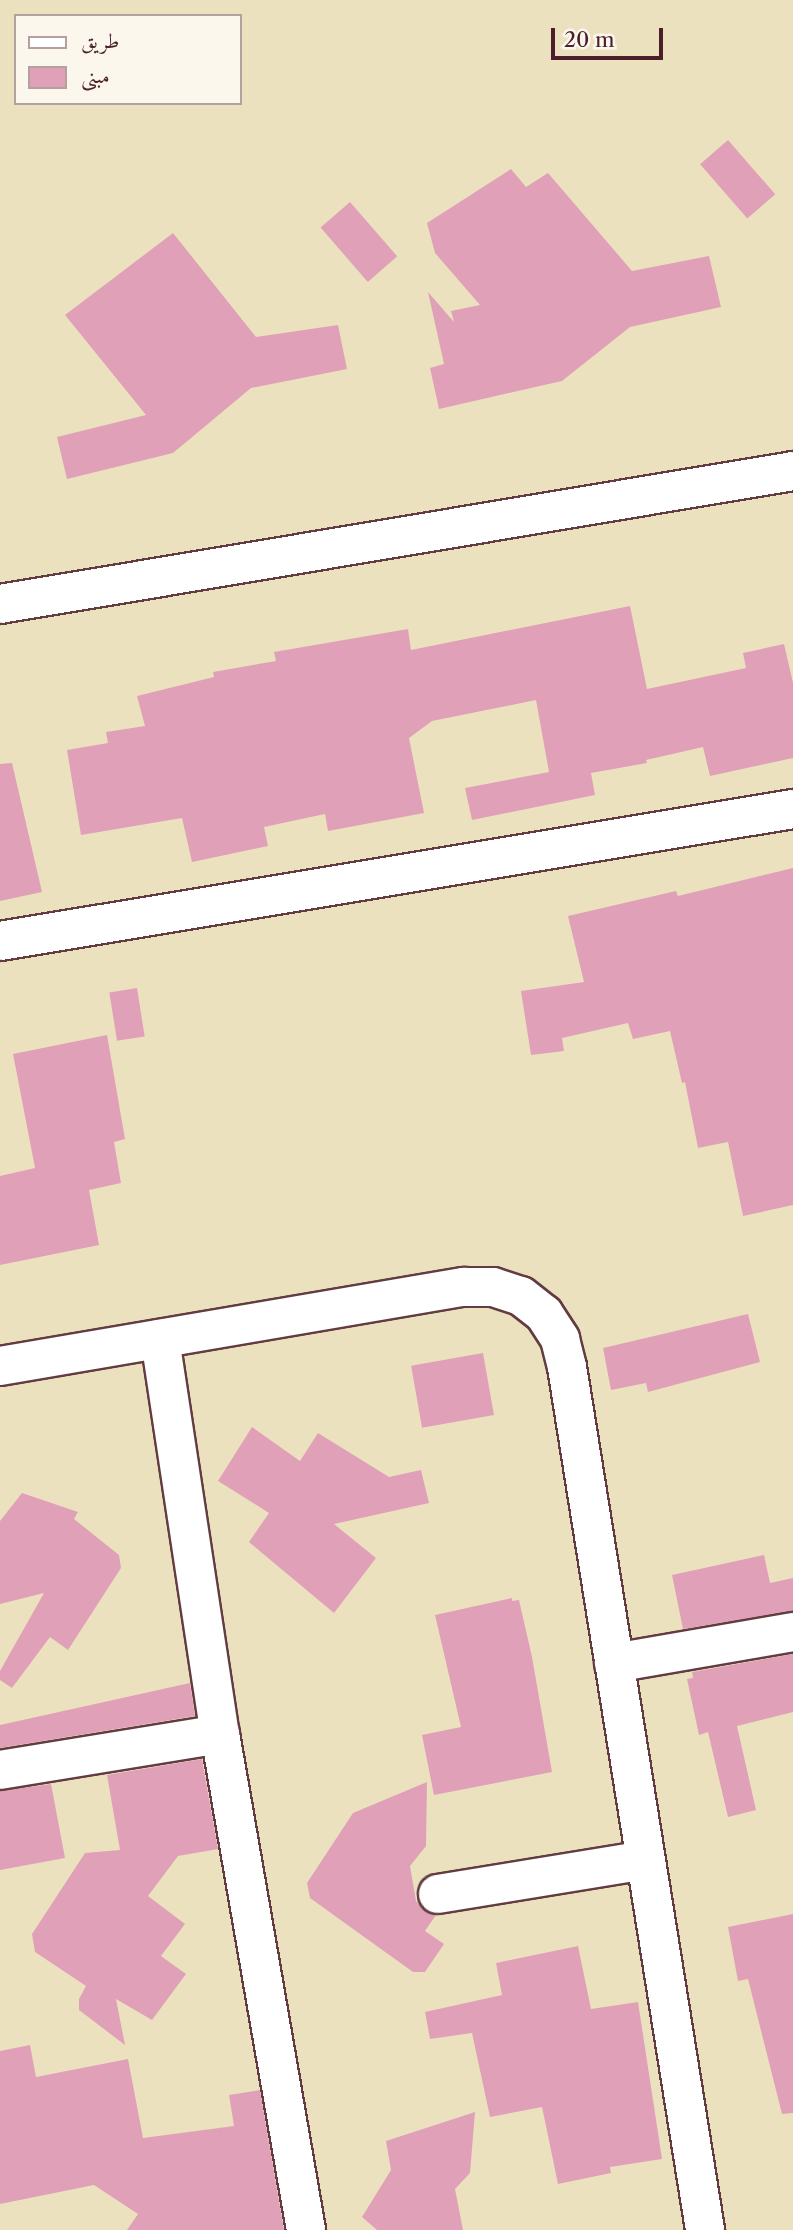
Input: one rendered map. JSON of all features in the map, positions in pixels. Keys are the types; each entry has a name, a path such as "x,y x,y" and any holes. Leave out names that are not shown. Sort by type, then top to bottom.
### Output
{"street":[{"path":"0,604 793,471"},
{"path":"0,941 793,809"},
{"path":"0,1366 464,1287 494,1287 521,1296 544,1314 560,1339 705,2230"},
{"path":"160,1339 220,1734 306,2230"},
{"path":"614,1663 793,1632"},
{"path":"0,1770 220,1734"},
{"path":"438,1894 646,1860"}],"building":[{"path":"728,140 775,194 747,219 700,164"},
{"path":"511,169 526,187 548,173 632,271 709,256 721,307 630,327 562,381 439,409 430,368 444,364 428,292 454,322 451,311 480,305 435,253 427,223"},
{"path":"350,202 397,256 368,282 321,228"},
{"path":"173,233 256,337 338,325 347,369 251,388 173,453 67,479 57,437 146,415 65,315"},
{"path":"630,606 647,689 746,668 743,653 784,644 793,683 793,758 710,776 703,747 646,760 647,763 591,773 595,795 472,820 465,788 549,772 536,700 432,721 409,738 424,813 328,831 325,814 264,827 268,846 192,862 182,818 81,835 67,750 108,743 106,732 145,726 137,696 214,677 213,672 276,661 274,652 408,629 411,650"},
{"path":"12,763 42,892 0,901 0,764"},
{"path":"793,868 793,1205 743,1216 728,1142 698,1148 685,1082 682,1083 670,1031 633,1039 628,1023 562,1038 564,1051 531,1055 521,991 584,982 568,916 676,891 678,896"},
{"path":"137,988 145,1036 117,1041 109,992"},
{"path":"107,1035 125,1139 114,1142 121,1183 89,1190 99,1245 0,1265 0,1176 35,1168 13,1054"},
{"path":"748,1314 760,1362 648,1392 646,1383 611,1390 603,1348"},
{"path":"483,1353 494,1415 422,1428 411,1366"},
{"path":"252,1427 300,1461 318,1433 389,1477 421,1470 429,1503 334,1524 376,1558 334,1613 249,1542 269,1513 218,1481"},
{"path":"22,1493 78,1512 74,1519 119,1555 121,1568 68,1650 50,1637 12,1688 0,1680 0,1671 44,1593 0,1604 0,1521"},
{"path":"764,1555 770,1583 793,1578 793,1611 683,1629 672,1575"},
{"path":"512,1598 512,1601 519,1600 552,1772 434,1795 422,1735 461,1727 435,1615"},
{"path":"793,1654 793,1712 737,1726 756,1810 728,1817 708,1732 699,1735 687,1679 693,1678 692,1672"},
{"path":"190,1683 195,1716 0,1748 0,1725"},
{"path":"202,1759 218,1849 178,1856 148,1896 185,1924 161,1956 186,1974 152,2020 116,1999 125,2045 79,2010 79,1999 86,1986 35,1952 32,1934 85,1853 120,1850 107,1775"},
{"path":"427,1782 426,1846 410,1866 416,1901 422,1908 436,1915 425,1931 444,1944 425,1972 413,1972 310,1898 307,1883 353,1813"},
{"path":"51,1784 65,1858 0,1870 0,1791"},
{"path":"793,1914 793,2113 782,2114 748,1979 738,1981 728,1927"},
{"path":"578,1946 591,2009 638,2002 662,2159 610,2167 611,2173 558,2184 542,2107 490,2117 472,2033 430,2039 425,2012 502,1995 496,1963"},
{"path":"30,2045 36,2077 128,2059 143,2138 234,2126 229,2095 260,2090 284,2230 127,2230 138,2214 94,2185 0,2204 0,2051"},
{"path":"475,2112 470,2173 455,2189 463,2230 377,2230 362,2217 391,2170 386,2141"}]}
